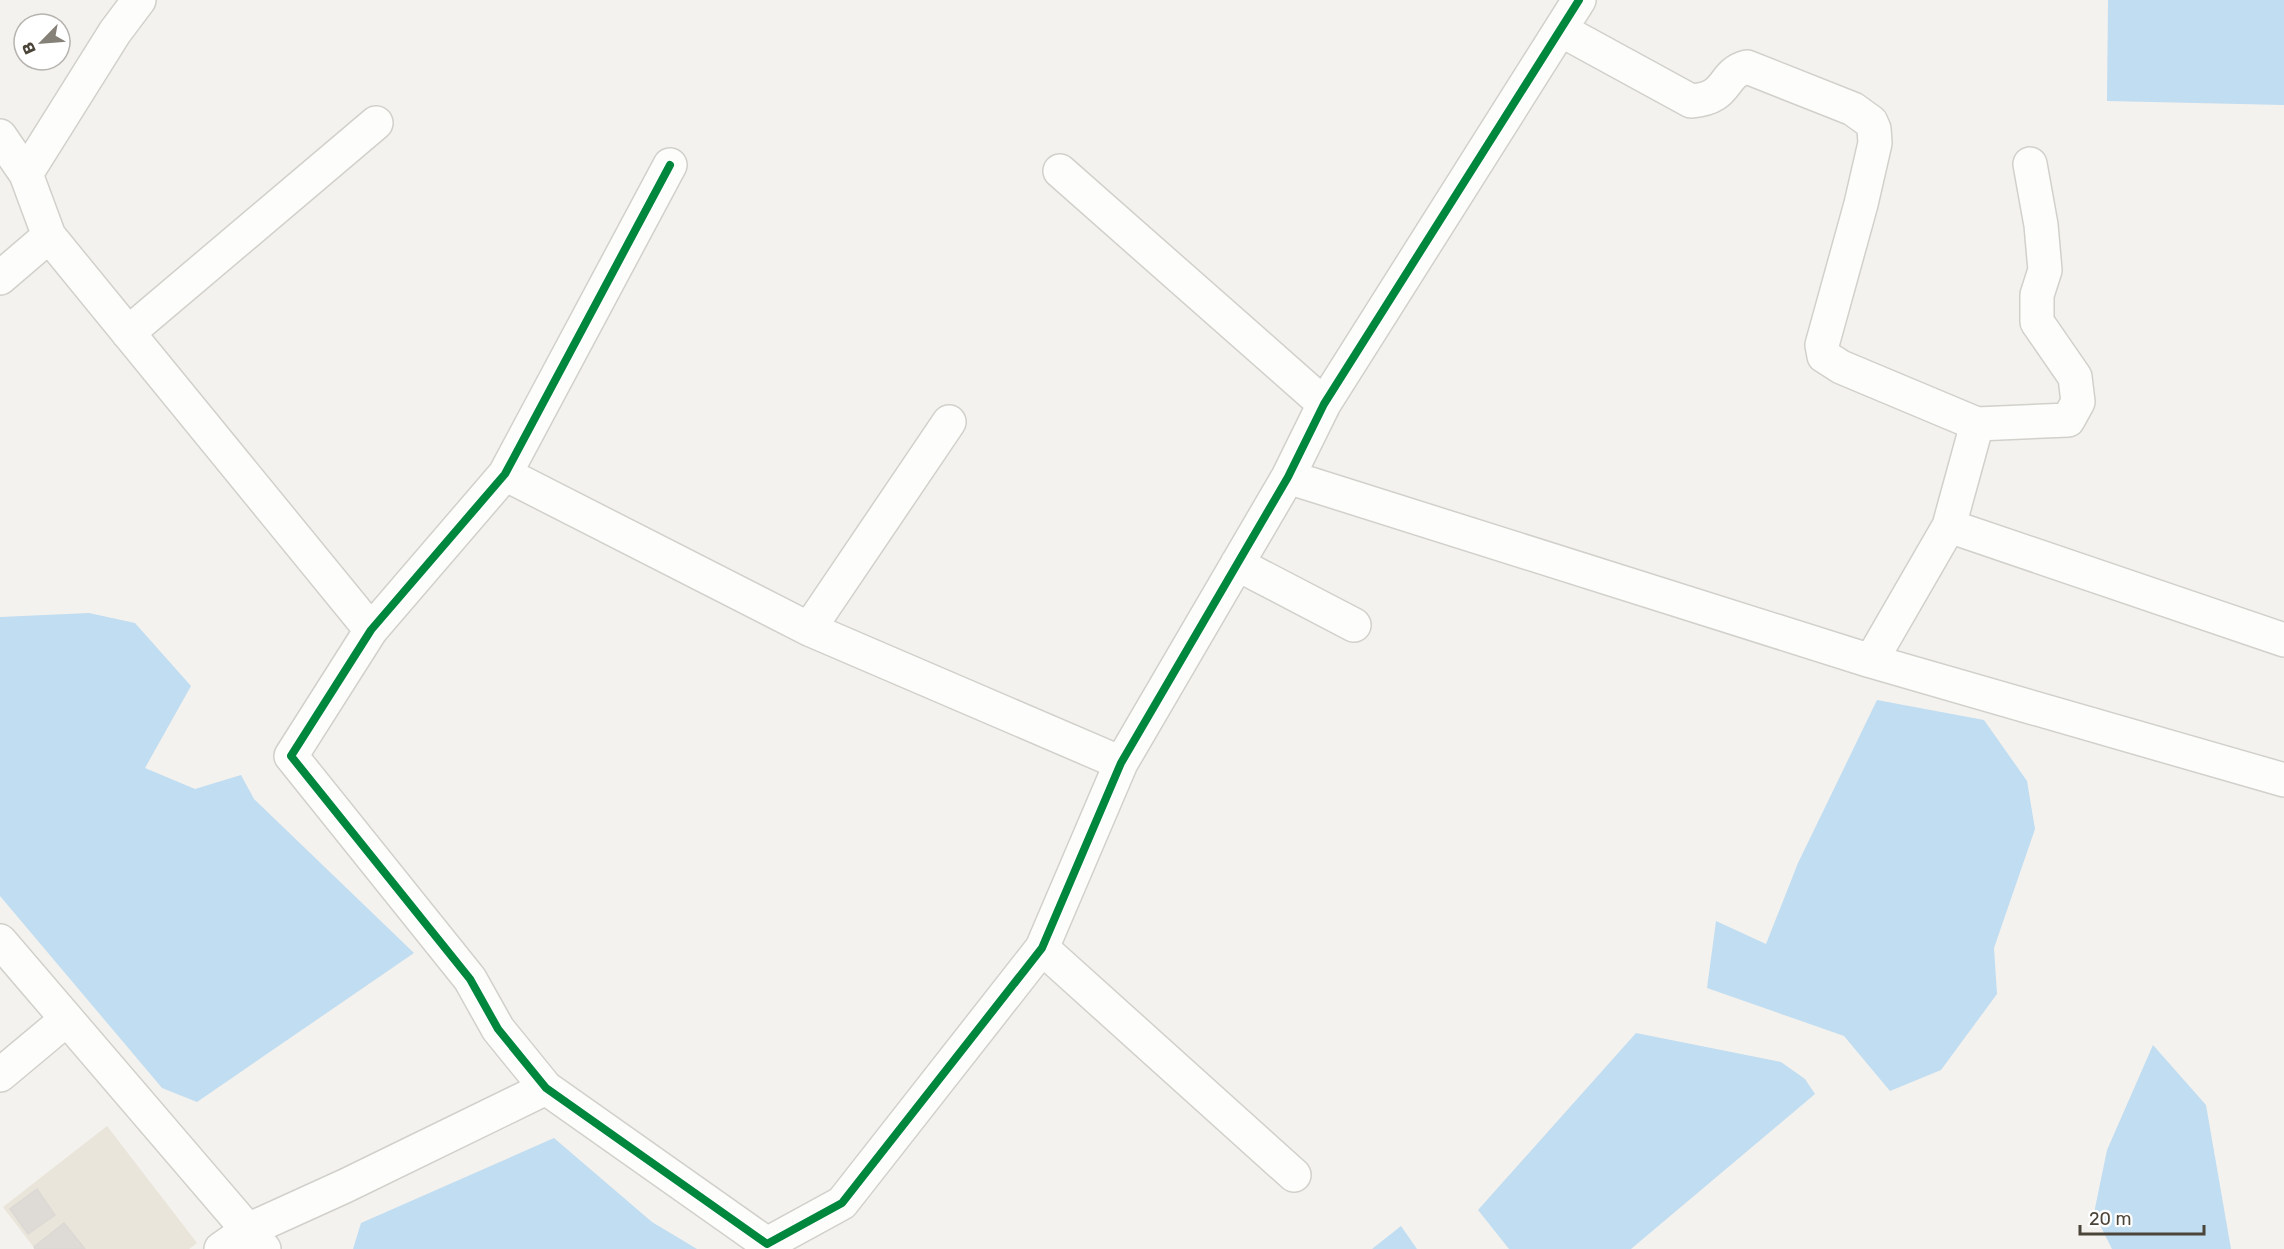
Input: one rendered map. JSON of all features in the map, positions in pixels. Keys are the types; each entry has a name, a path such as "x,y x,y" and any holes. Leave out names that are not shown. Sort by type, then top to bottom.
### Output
{"street":[{"path":"26,174 115,32 139,0"},
{"path":"670,165 505,474 370,630 291,756 470,979 498,1029 546,1088 767,1244 843,1203 1042,948 1121,763 1288,477 1324,404 1579,0"},
{"path":"1562,30 1691,102 1706,100 1718,94 1736,70 1747,67 1853,109 1871,122 1875,142 1861,204 1822,345 1824,356 1841,367 1977,424 2068,420 2078,402 2075,377 2037,322 2037,295 2045,270 2041,225 2030,164"},
{"path":"128,333 375,123"},
{"path":"0,136 26,174 49,236 370,630"},
{"path":"1060,171 1324,404"},
{"path":"0,278 49,236"},
{"path":"809,630 949,422"},
{"path":"1871,661 1949,526 1977,424"},
{"path":"505,474 809,630 1121,763"},
{"path":"1288,477 1871,661 2284,780"},
{"path":"1949,526 2284,640"},
{"path":"1237,564 1354,625"},
{"path":"0,941 256,1239"},
{"path":"1042,948 1294,1175"},
{"path":"0,1075 67,1018"},
{"path":"221,1249 256,1239 345,1186 546,1088"}],"shaded area":[{"path":"107,1126 197,1243 189,1249 35,1249 3,1207"}],"water":[{"path":"2108,0 2284,0 2284,105 2107,101"},
{"path":"89,613 135,623 191,686 145,768 195,789 241,775 254,799 414,953 197,1102 162,1088 0,896 0,617"},
{"path":"1877,700 1984,720 2027,781 2035,829 1994,948 1997,994 1941,1070 1890,1091 1844,1036 1707,988 1716,921 1766,944 1798,863"},
{"path":"1636,1033 1781,1062 1805,1079 1815,1094 1631,1249 1509,1249 1478,1210"},
{"path":"2153,1045 2206,1105 2231,1249 2112,1249 2094,1213 2107,1150"},
{"path":"554,1138 652,1222 697,1249 353,1249 361,1223"},
{"path":"1401,1226 1417,1249 1372,1249"}],"building":[{"path":"37,1189 55,1215 28,1234 10,1209"},
{"path":"64,1223 85,1249 35,1249 34,1247"}],"cycle path":[{"path":"670,165 505,474 371,630 291,756 470,979 498,1029 546,1088 767,1244 842,1203 1042,948 1121,763 1288,477 1324,404 1579,0"}]}
